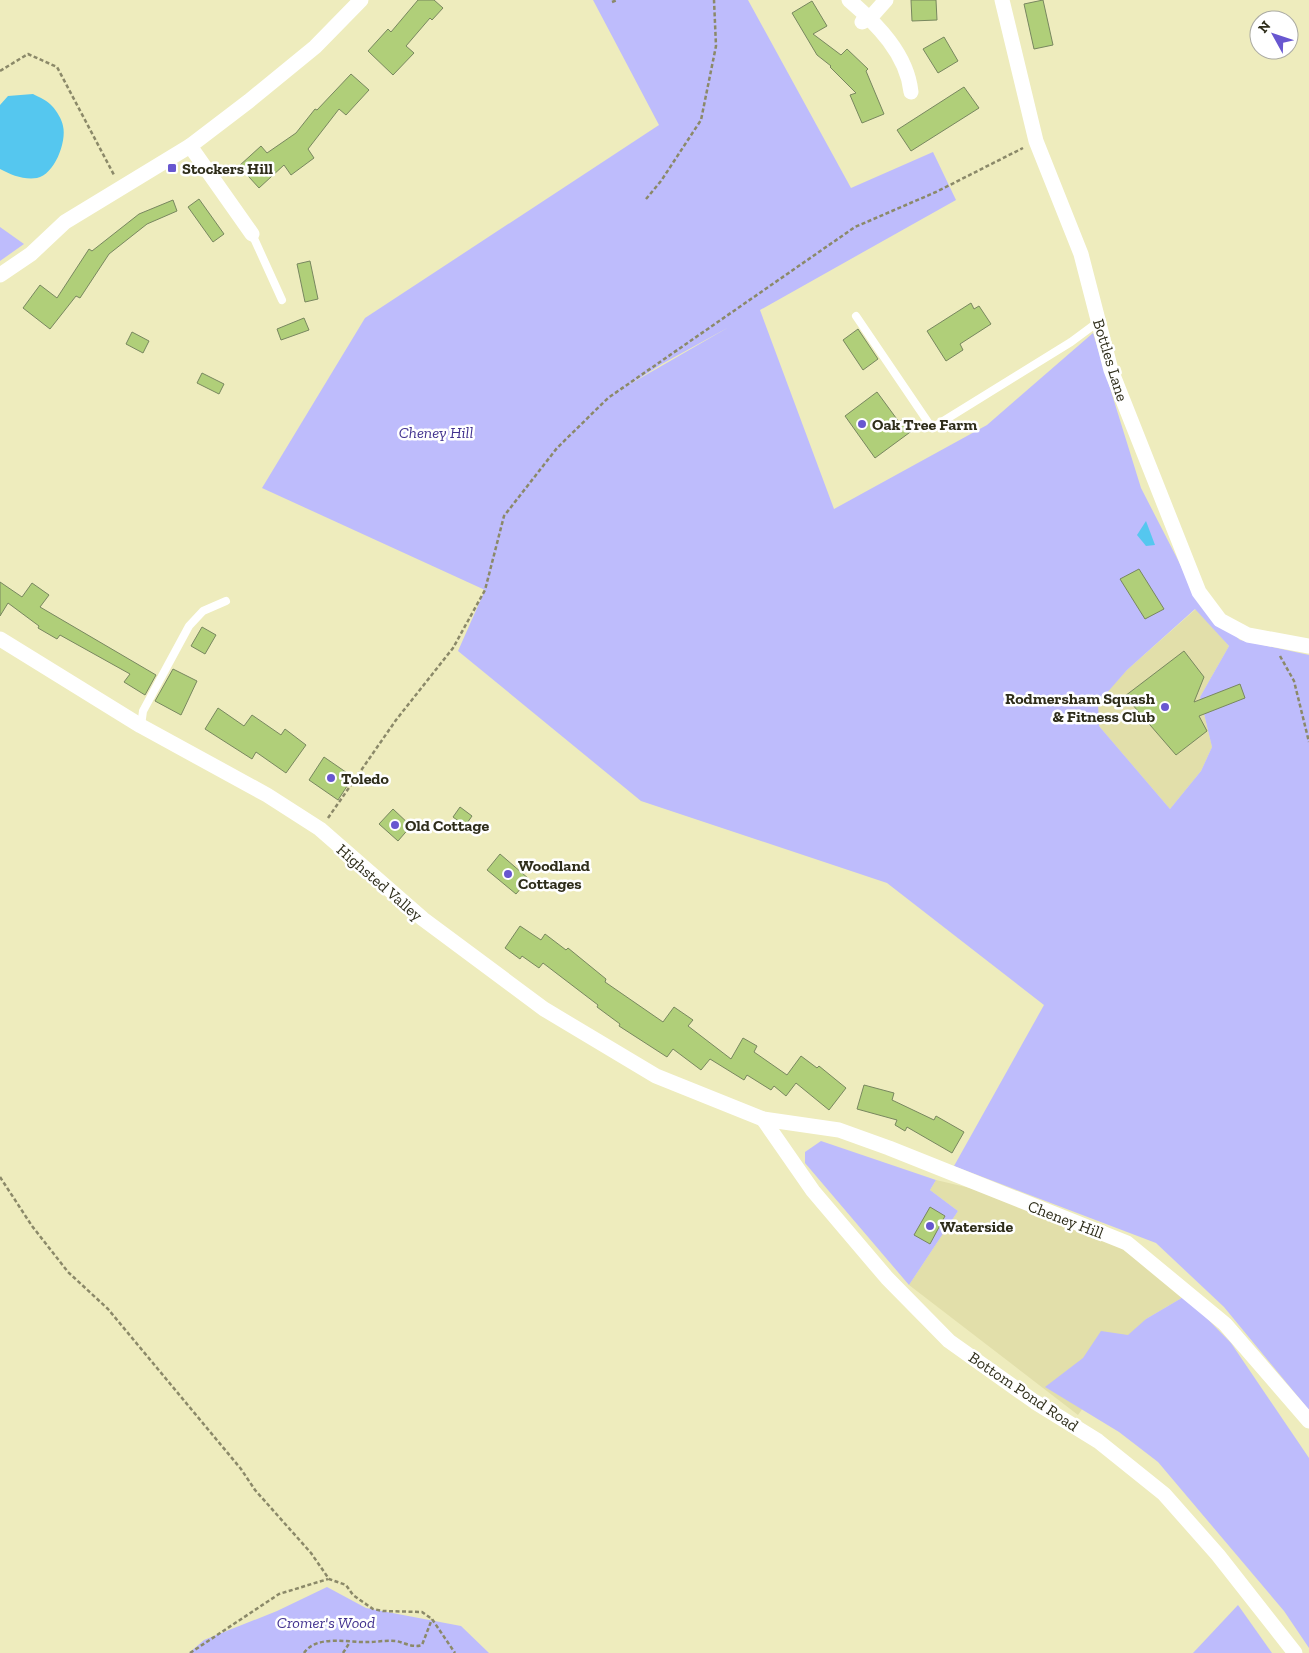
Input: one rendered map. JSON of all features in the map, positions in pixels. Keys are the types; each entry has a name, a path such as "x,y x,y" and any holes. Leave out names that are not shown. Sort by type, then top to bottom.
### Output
{"street":[{"path":"0,274 31,254 64,222 190,146 249,101 315,46 360,0"},
{"path":"849,0 903,60 909,74 911,92"},
{"path":"865,20 886,0"},
{"name":"Bottles Lane","path":"1002,0 1036,141 1081,254 1111,370 1199,592 1220,620 1248,635 1309,646"},
{"path":"190,146 252,234"},
{"name":"Highsted Valley","path":"0,639 141,726 267,795 320,829 423,919 544,1009 656,1076 763,1119"},
{"name":"Cheney Hill","path":"763,1119 847,1133 1127,1243 1225,1324 1309,1421"},
{"name":"Bottom Pond Road","path":"763,1119 813,1190 887,1278 950,1341 1035,1402 1098,1440 1164,1494 1218,1555 1296,1653"}],"lane":[{"path":"252,234 282,300"},
{"path":"856,316 932,428 1071,342 1098,322"},
{"path":"141,726 142,711 189,626 203,611 226,601"}],"path":[{"path":"612,2 617,0"},
{"path":"646,198 661,181 701,120 716,46 714,0"},
{"path":"0,71 28,54 57,67 121,188"},
{"path":"320,829 396,720 453,648 485,590 504,516 557,448 608,398 855,227 936,192 1036,141"},
{"path":"1271,639 1294,682 1309,742"},
{"path":"0,1177 32,1226 68,1272 108,1310 241,1469 255,1490 311,1553 328,1579"},
{"path":"190,1653 279,1594 328,1579 346,1585 353,1595 373,1609 422,1612 432,1619 455,1653"},
{"path":"304,1653 317,1644 333,1641 397,1642 415,1647 422,1645 432,1619"},
{"path":"343,1653 350,1641"}],"shaded area":[{"path":"33,94 54,108 62,121 64,133 58,157 49,171 37,178 22,178 0,169 0,105 8,96"},
{"path":"1146,521 1155,545 1146,546 1137,535"},
{"path":"1196,609 1229,646 1200,697 1212,747 1201,771 1170,809 1099,726 1097,703 1127,670"},
{"path":"936,1180 987,1192 1118,1246 1185,1296 1146,1319 1078,1415 909,1285 958,1211 930,1190"}],"green space":[{"path":"593,0 748,0 851,188 933,152 956,200 760,310 834,509 987,425 1093,333 1141,488 1199,601 1240,640 1309,655 1309,1410 1224,1307 1156,1243 954,1166 1044,1005 887,883 641,801 458,651 485,590 262,488 365,318 659,125","holes":["729,327 625,387 662,364","1195,609 1229,646 1200,697 1212,747 1201,771 1170,809 1099,726 1098,703 1127,670"]},
{"path":"0,227 24,244 0,261"},
{"path":"821,1141 936,1180 930,1190 958,1211 909,1285 805,1163 805,1152","holes":["930,1208 945,1217 930,1243"]},
{"path":"1185,1296 1231,1343 1309,1458 1309,1648 1284,1611 1158,1462 1119,1432 1045,1387 1083,1358 1101,1331 1128,1335 1146,1319"},
{"name":"Cromer's Wood","path":"327,1587 366,1608 461,1626 489,1653 189,1653 204,1640 277,1611"},
{"path":"1238,1605 1272,1653 1193,1653"}],"building":[{"path":"418,0 434,0 443,8 432,20 430,18 406,46 414,53 393,75 368,51 388,29 391,32"},
{"path":"911,0 936,0 937,20 912,21"},
{"path":"1043,0 1053,45 1034,49 1024,4"},
{"path":"812,1 827,26 813,34 841,55 847,49 868,69 866,71 884,114 862,123 850,95 856,93 831,66 817,55 792,13"},
{"path":"944,37 958,61 938,73 923,49"},
{"path":"351,74 369,90 346,115 339,109 308,149 314,158 291,175 284,165 259,188 239,166 261,146 267,153 296,133 315,109 317,110"},
{"path":"964,87 979,108 911,151 897,130"},
{"path":"199,199 224,234 213,242 188,207"},
{"path":"173,200 177,211 147,224 109,254 80,298 76,296 50,329 23,308 40,285 57,298 89,249 92,251 139,214"},
{"path":"310,261 318,299 305,302 297,264"},
{"path":"971,303 974,309 979,306 991,324 960,344 963,350 946,361 927,331"},
{"path":"304,318 309,330 281,340 277,329"},
{"path":"858,329 878,359 863,370 843,340"},
{"path":"132,332 149,341 143,353 126,344"},
{"path":"202,373 224,384 219,394 197,383"},
{"name":"Oak Tree Farm","path":"877,392 899,422 904,418 913,430 875,458 845,416"},
{"path":"1139,569 1164,609 1145,619 1120,579"},
{"path":"0,582 22,597 32,583 49,595 40,607 156,675 145,695 124,682 130,674 60,635 57,639 38,628 39,626 8,603 0,616"},
{"path":"202,627 216,635 205,654 191,646"},
{"name":"Rodmersham Squash & Fitness Club","path":"1184,651 1204,677 1194,702 1240,684 1245,698 1199,716 1207,731 1176,755 1125,696"},
{"path":"173,669 197,681 181,715 155,701"},
{"path":"218,708 244,726 252,715 281,735 285,729 306,745 286,773 256,752 252,759 205,729"},
{"name":"Toledo","path":"324,757 353,777 338,800 309,780"},
{"path":"460,807 472,816 465,826 453,817"},
{"name":"Old Cottage","path":"393,809 411,826 398,841 379,824"},
{"name":"Woodland Cottages","path":"500,854 529,879 516,894 487,870"},
{"path":"520,926 541,940 545,934 566,950 568,948 606,979 605,982 663,1022 674,1007 693,1020 688,1026 731,1059 743,1038 757,1046 754,1052 787,1075 801,1056 817,1068 819,1066 846,1088 829,1110 796,1083 786,1096 774,1086 771,1090 747,1075 744,1080 710,1059 701,1070 673,1049 667,1057 619,1026 620,1024 597,1007 598,1005 543,963 539,968 522,956 520,959 505,948"},
{"path":"864,1085 894,1093 892,1100 934,1120 936,1116 964,1132 952,1153 907,1127 905,1131 895,1125 897,1120 857,1109"},
{"name":"Waterside","path":"930,1207 945,1216 930,1244 914,1235"}],"place":[{"name":"Stockers Hill","path":"172,168"},
{"name":"Oak Tree Farm","path":"862,424"},
{"name":"Rodmersham Squash & Fitness Club","path":"1165,707"},
{"name":"Toledo","path":"331,778"},
{"name":"Old Cottage","path":"395,825"},
{"name":"Woodland Cottages","path":"508,874"},
{"name":"Waterside","path":"930,1226"}]}
